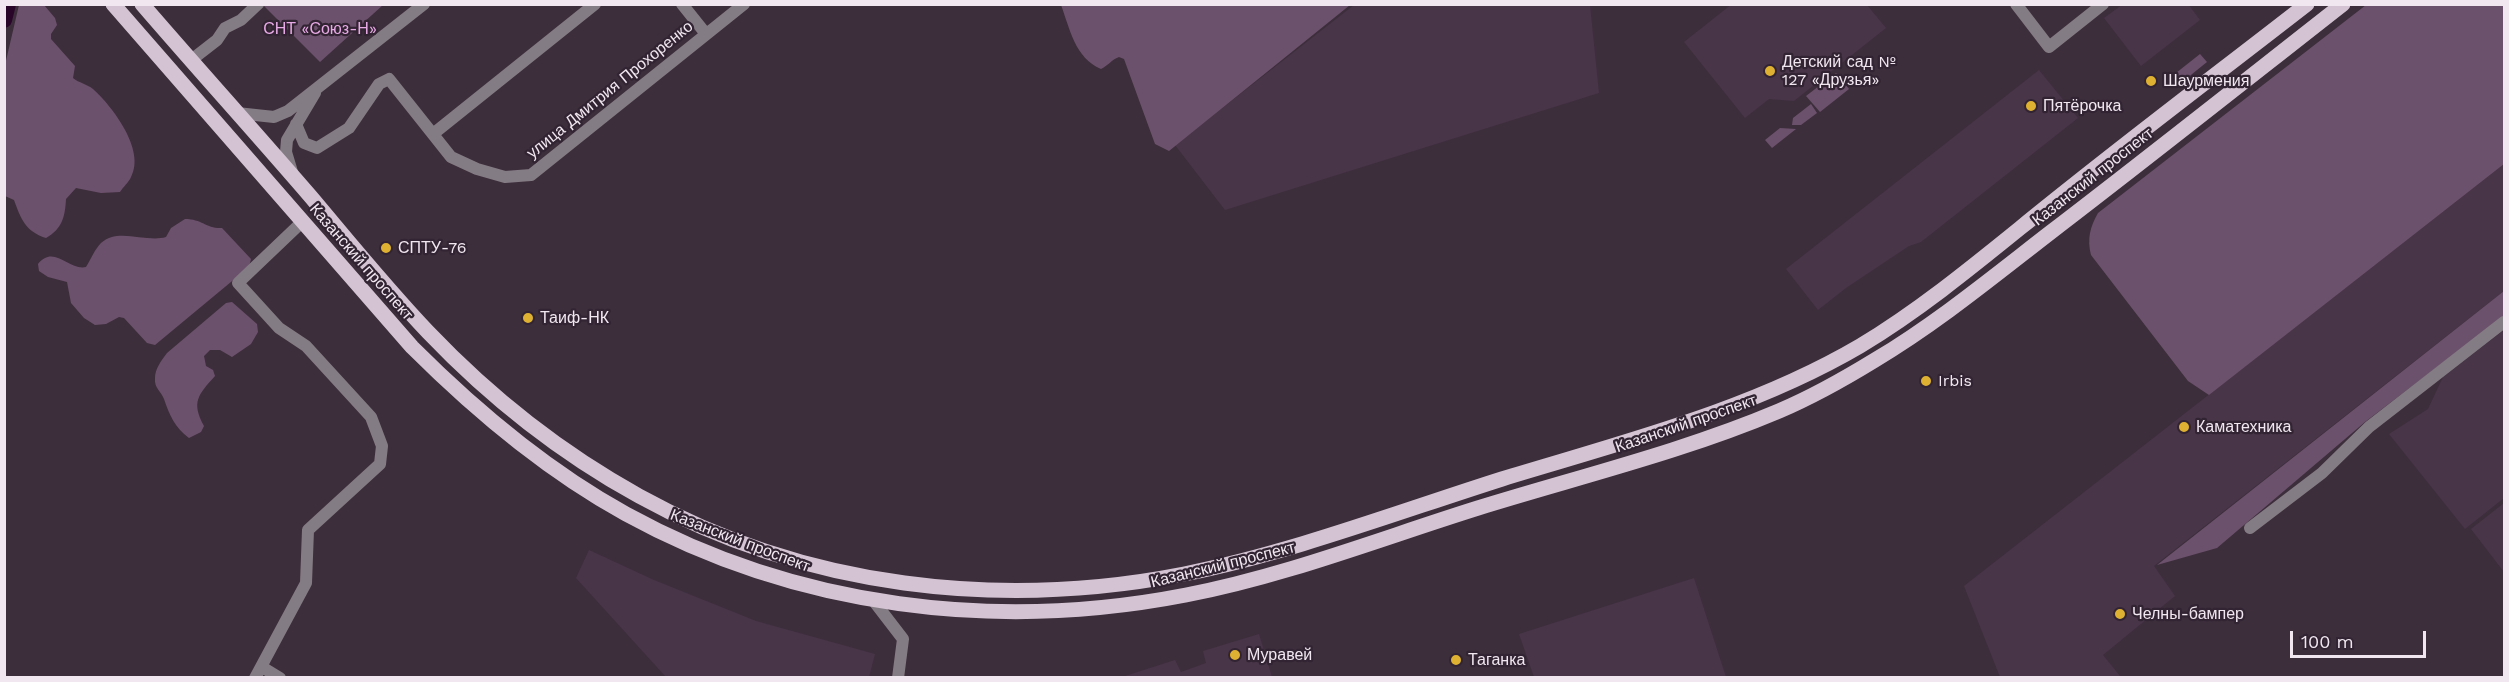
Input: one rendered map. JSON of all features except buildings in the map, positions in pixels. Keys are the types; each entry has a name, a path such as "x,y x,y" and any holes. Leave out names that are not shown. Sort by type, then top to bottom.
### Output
{"main road":[{"name":"Казанский проспект","path":"113,4 405,339 451,386 538,458 625,514 676,539 815,589 921,608 994,613 1084,610 1190,595 1289,568 1727,430 1779,411 1878,359 1951,310 2343,4"},
{"name":"Казанский проспект","path":"142,4 425,329 504,403 552,441 638,496 689,521 780,556 824,569 923,586 980,591 1034,592 1140,581 1232,562 1716,411 1777,388 1864,344 1952,282 2125,144 2307,4"},
{"path":"1476,487 1488,491 1490,498 1481,507"}],"street":[{"path":"190,61 217,40 225,28 241,20 258,4"},
{"path":"237,113 274,117 288,111 424,4"},
{"path":"433,134 595,4"},
{"path":"682,4 706,34"},
{"name":"улица Дмитрия Прохоренко","path":"296,124 304,143 317,148 349,128 380,84 389,79 451,157 477,169 505,177 531,175 744,4"},
{"path":"2016,4 2049,47 2103,4"},
{"path":"294,177 286,152 287,140 318,87"},
{"path":"280,678 259,672 306,583 308,530 380,464 382,446 371,417 306,346 279,328 238,283 302,222"},
{"path":"2250,528 2322,473 2369,427 2505,322"},
{"path":"873,600 903,639 898,678"}],"shaded area":[{"name":"Детский сад № 127 «Друзья»","path":"1732,4 1867,5 1886,28 1794,101 1769,99 1745,118 1684,42"},
{"path":"2188,4 2200,20 2141,66 2104,18 2122,5"},
{"path":"1354,5 1590,5 1599,93 1225,210 1175,145"},
{"path":"2039,70 2078,118 1921,242 1909,246 1846,288 1818,310 1786,269"},
{"path":"2504,164 2504,291 2154,566 2175,596 2103,655 2120,676 2000,677 1964,586"},
{"path":"2504,330 2504,498 2465,529 2389,434 2428,409 2443,377"},
{"path":"2504,503 2504,572 2471,529"},
{"path":"589,550 654,580 756,621 875,654 869,677 666,677 576,578"},
{"path":"1694,578 1726,677 1534,677 1519,634"},
{"name":"Муравей","path":"1259,634 1272,677 1122,677 1175,660 1181,672 1206,663 1203,651"}],"green space":[{"path":"1061,4 1350,5 1169,151 1155,144 1124,59 1119,57 1101,69 1085,58 1071,33"},
{"path":"19,5 44,5 55,18 57,25 51,34 51,39 75,66 73,78 93,89 109,106 125,129 134,154 131,177 120,192 101,193 76,188 66,199 65,211 56,231 46,238 28,228 14,200 5,196 5,65"},
{"name":"СНТ «Союз-Н»","path":"263,5 383,5 320,62"},
{"path":"2366,5 2504,5 2504,164 2209,395 2188,381 2091,255 2089,238 2093,223 2098,213"},
{"path":"2200,54 2207,62 2176,87 2176,73"},
{"path":"1836,73 1849,89 1820,112 1806,96"},
{"path":"1811,104 1817,113 1801,125 1792,125 1793,118"},
{"path":"1780,128 1796,129 1772,148 1765,140"},
{"path":"185,219 222,228 251,259 249,267 155,345 147,343 124,318 119,317 106,324 95,325 84,318 71,303 67,282 48,277 39,271 38,264 50,257 86,267 99,245 108,238 116,236 166,237 171,228"},
{"path":"2504,291 2504,316 2365,422 2217,548 2157,565"},
{"path":"232,302 257,324 258,332 251,344 232,357 220,350 210,350 204,356 206,366 213,370 215,376 198,399 198,411 204,426 201,432 189,438 180,430 170,415 156,384 156,371 167,353 226,303"}],"waterway":[{"path":"4,20 8,4"}],"place":[{"name":"Детский сад № 127 «Друзья»","path":"1770,71"},
{"name":"Шаурмения","path":"2151,81"},
{"name":"Пятёрочка","path":"2031,106"},
{"name":"СПТУ-76","path":"386,248"},
{"name":"Таиф-НК","path":"528,318"},
{"name":"Irbis","path":"1926,381"},
{"name":"Каматехника","path":"2184,427"},
{"name":"Челны-бампер","path":"2120,614"},
{"name":"Муравей","path":"1235,655"},
{"name":"Таганка","path":"1456,660"}]}
